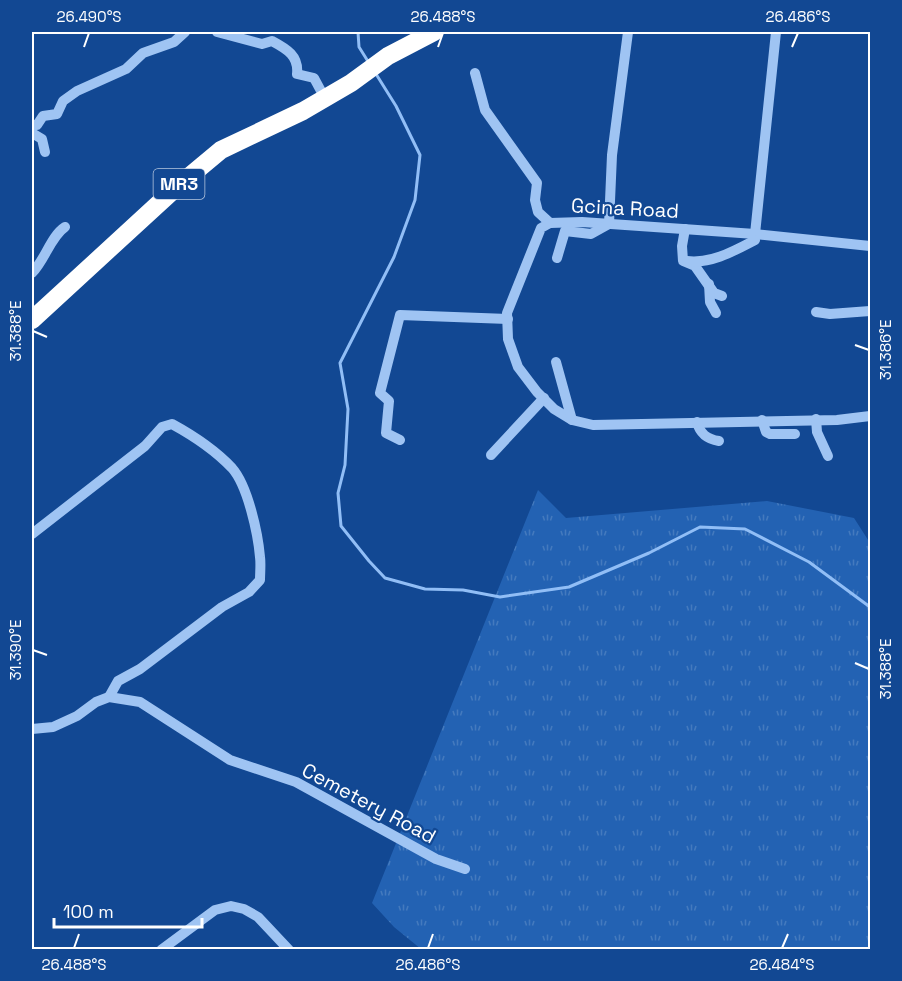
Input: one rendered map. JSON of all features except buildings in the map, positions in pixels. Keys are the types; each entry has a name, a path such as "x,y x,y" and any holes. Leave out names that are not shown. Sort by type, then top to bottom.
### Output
{"highway":[{"name":"MR3","path":"32,320 179,185 221,150 303,111 415,32"},
{"name":"MR3","path":"385,53 434,32"},
{"name":"MR3","path":"32,309 180,173 215,144 321,91 348,81"}],"street":[{"path":"32,125 37,125 43,116 57,114 63,101 77,91 126,69 144,53 174,42 185,32"},
{"path":"218,32 262,44 272,41 289,50 298,67 297,75 314,78 321,91"},
{"path":"557,258 565,231 591,234 609,224 612,155 628,32"},
{"path":"683,261 699,262 732,252 755,237 776,32"},
{"path":"475,73 485,110 537,183 535,200 538,212 550,223"},
{"path":"32,133 42,139 45,152"},
{"name":"Gcina Road","path":"870,246 685,229 582,222 550,223 541,228 507,313 508,339 518,367 544,398 572,420 593,425 837,420 870,416"},
{"path":"32,273 40,265 58,231 65,227"},
{"path":"683,261 682,246 685,229"},
{"path":"683,261 695,266 714,293 722,296"},
{"path":"709,284 710,302 716,313"},
{"path":"816,312 830,314 870,311"},
{"path":"400,440 386,433 389,401 380,393 400,315 508,319"},
{"path":"556,362 572,420"},
{"path":"491,455 544,398"},
{"path":"816,419 817,432 828,456"},
{"path":"762,420 766,432 770,434 795,434"},
{"path":"697,422 699,430 706,437 719,441"},
{"path":"32,534 137,453 162,428 172,424 196,438 234,470 242,484 252,515 260,557 260,580 249,592 222,607 140,669 118,681 109,697 53,727 32,729"},
{"name":"Cemetery Road","path":"109,697 140,702 230,760 296,782 436,859 465,869"},
{"path":"161,950 215,910 231,906 244,909 258,917 289,950"}],"green space":[{"path":"538,490 566,518 767,501 854,518 870,543 870,949 421,949 394,927 372,903"}],"waterway":[{"path":"358,32 359,47 369,63"},
{"path":"376,74 396,106 420,155 415,200 394,257 340,363 348,409 345,465 338,493 341,526 369,561 385,578 425,589 463,590 500,597 569,587 649,553 700,527 745,529 809,562 870,607"}]}
